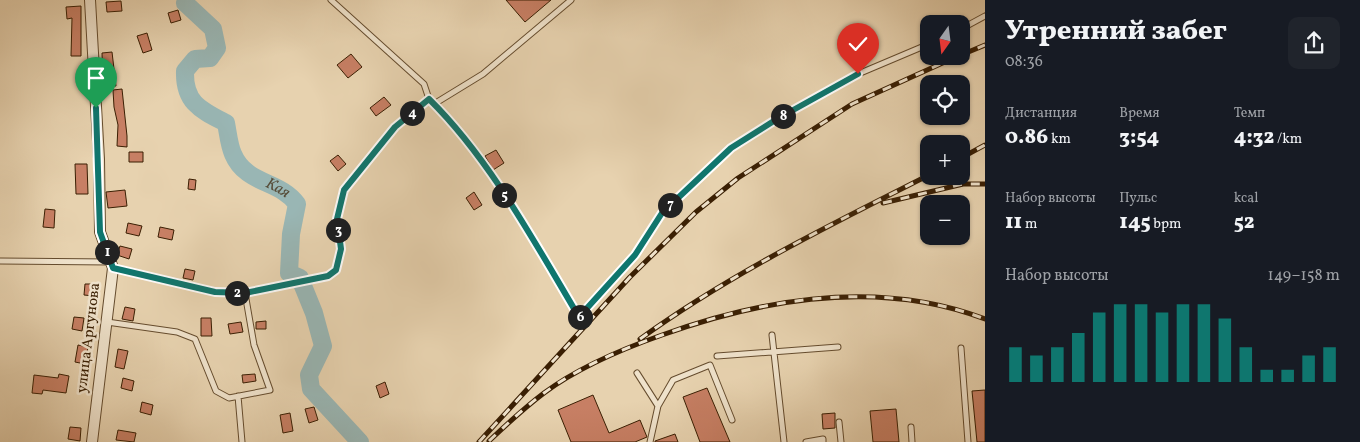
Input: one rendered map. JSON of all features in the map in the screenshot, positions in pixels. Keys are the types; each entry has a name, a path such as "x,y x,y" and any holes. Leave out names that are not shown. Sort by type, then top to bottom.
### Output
{"street":[{"name":"улица Аргунова","path":"90,0 99,158 100,232 112,265 92,442"}],"lane":[{"path":"332,0 424,84 429,99 461,133 496,183 579,317 635,255 662,213 731,148 777,119 858,74 920,48"},
{"path":"434,104 483,74 571,0"},
{"path":"970,24 985,16"},
{"path":"0,261 112,265 215,292 245,293 328,276 336,270 341,249 337,219 344,190 395,127 429,99"},
{"path":"106,322 176,332 195,339 216,391 229,398 270,390 254,345 245,293"},
{"path":"772,335 784,442"},
{"path":"717,356 838,347"},
{"path":"961,348 968,442"},
{"path":"650,442 658,406 673,380 710,365 732,420"},
{"path":"637,374 658,406"},
{"path":"238,396 242,442"},
{"path":"838,422 841,442"},
{"path":"911,427 912,442"},
{"path":"806,442 823,439 823,442"}],"building":[{"path":"506,0 551,0 525,22"},
{"path":"121,1 122,11 107,12 106,2"},
{"path":"81,6 81,56 71,56 72,18 67,19 66,7"},
{"path":"178,10 181,20 171,23 168,13"},
{"path":"147,33 152,50 143,53 137,36"},
{"path":"112,52 116,86 103,86 102,53"},
{"path":"351,54 362,67 348,78 337,65"},
{"path":"122,89 127,147 117,146 118,125 113,90"},
{"path":"384,97 391,105 376,116 370,108"},
{"path":"496,150 504,163 493,170 485,156"},
{"path":"129,152 143,152 143,162 129,162"},
{"path":"338,155 346,164 338,171 330,161"},
{"path":"75,164 87,164 88,194 76,194"},
{"path":"189,179 196,180 195,190 188,189"},
{"path":"125,190 127,206 108,208 106,192"},
{"path":"474,192 482,205 474,210 466,198"},
{"path":"45,209 55,210 54,228 43,227"},
{"path":"128,223 142,226 139,236 126,233"},
{"path":"160,227 174,230 172,240 158,237"},
{"path":"120,246 132,249 129,259 117,255"},
{"path":"185,269 195,271 193,280 183,278"},
{"path":"85,284 96,284 94,296 84,295"},
{"path":"125,307 135,309 133,321 122,319"},
{"path":"74,317 84,318 82,331 72,329"},
{"path":"201,318 211,318 212,336 201,336"},
{"path":"266,321 266,329 256,329 256,322"},
{"path":"241,322 243,332 230,334 228,324"},
{"path":"78,345 88,347 85,364 75,362"},
{"path":"118,349 128,351 124,369 115,367"},
{"path":"59,374 69,376 66,393 43,390 42,394 32,393 34,375 58,378"},
{"path":"255,374 256,381 243,383 242,375"},
{"path":"123,378 134,381 132,391 121,388"},
{"path":"385,382 389,394 380,398 376,386"},
{"path":"707,388 730,442 700,442 683,397"},
{"path":"985,390 985,442 977,442 972,391"},
{"path":"593,395 609,433 640,420 647,437 635,442 571,442 558,410"},
{"path":"142,402 153,405 151,415 140,412"},
{"path":"314,407 318,420 309,423 305,409"},
{"path":"896,409 899,442 873,442 870,411"},
{"path":"290,413 293,431 283,433 280,415"},
{"path":"835,413 835,428 823,429 822,414"},
{"path":"70,427 81,428 80,441 68,439"},
{"path":"118,430 136,433 134,442 116,440"},
{"path":"675,434 678,442 655,442 655,441"}],"waterway":[{"name":"Кая","path":"186,0 185,3 213,29 217,48 210,58 195,59 185,71 187,91 202,109 226,123 233,154 246,172 282,190 297,204 291,234 289,273 300,278 314,313 323,346 309,375 311,389 360,442"}],"railway":[{"path":"970,51 985,45"},
{"path":"479,442 630,277 696,212 738,178 852,104 938,65"},
{"path":"970,153 985,145"},
{"path":"640,339 709,293 781,251 920,180"},
{"path":"883,203 963,184 985,184"},
{"path":"489,441 544,393 586,367 632,346 662,335 741,311 823,298 864,297 905,299 945,307 985,319"}],"route":[{"path":"96,108 100,232 113,268 174,284 215,292 245,293 328,276 336,270 341,249 337,219 344,190 395,127 429,99 461,133 496,183 579,317 635,255 662,213 688,186 731,148 777,119 858,74"}]}
